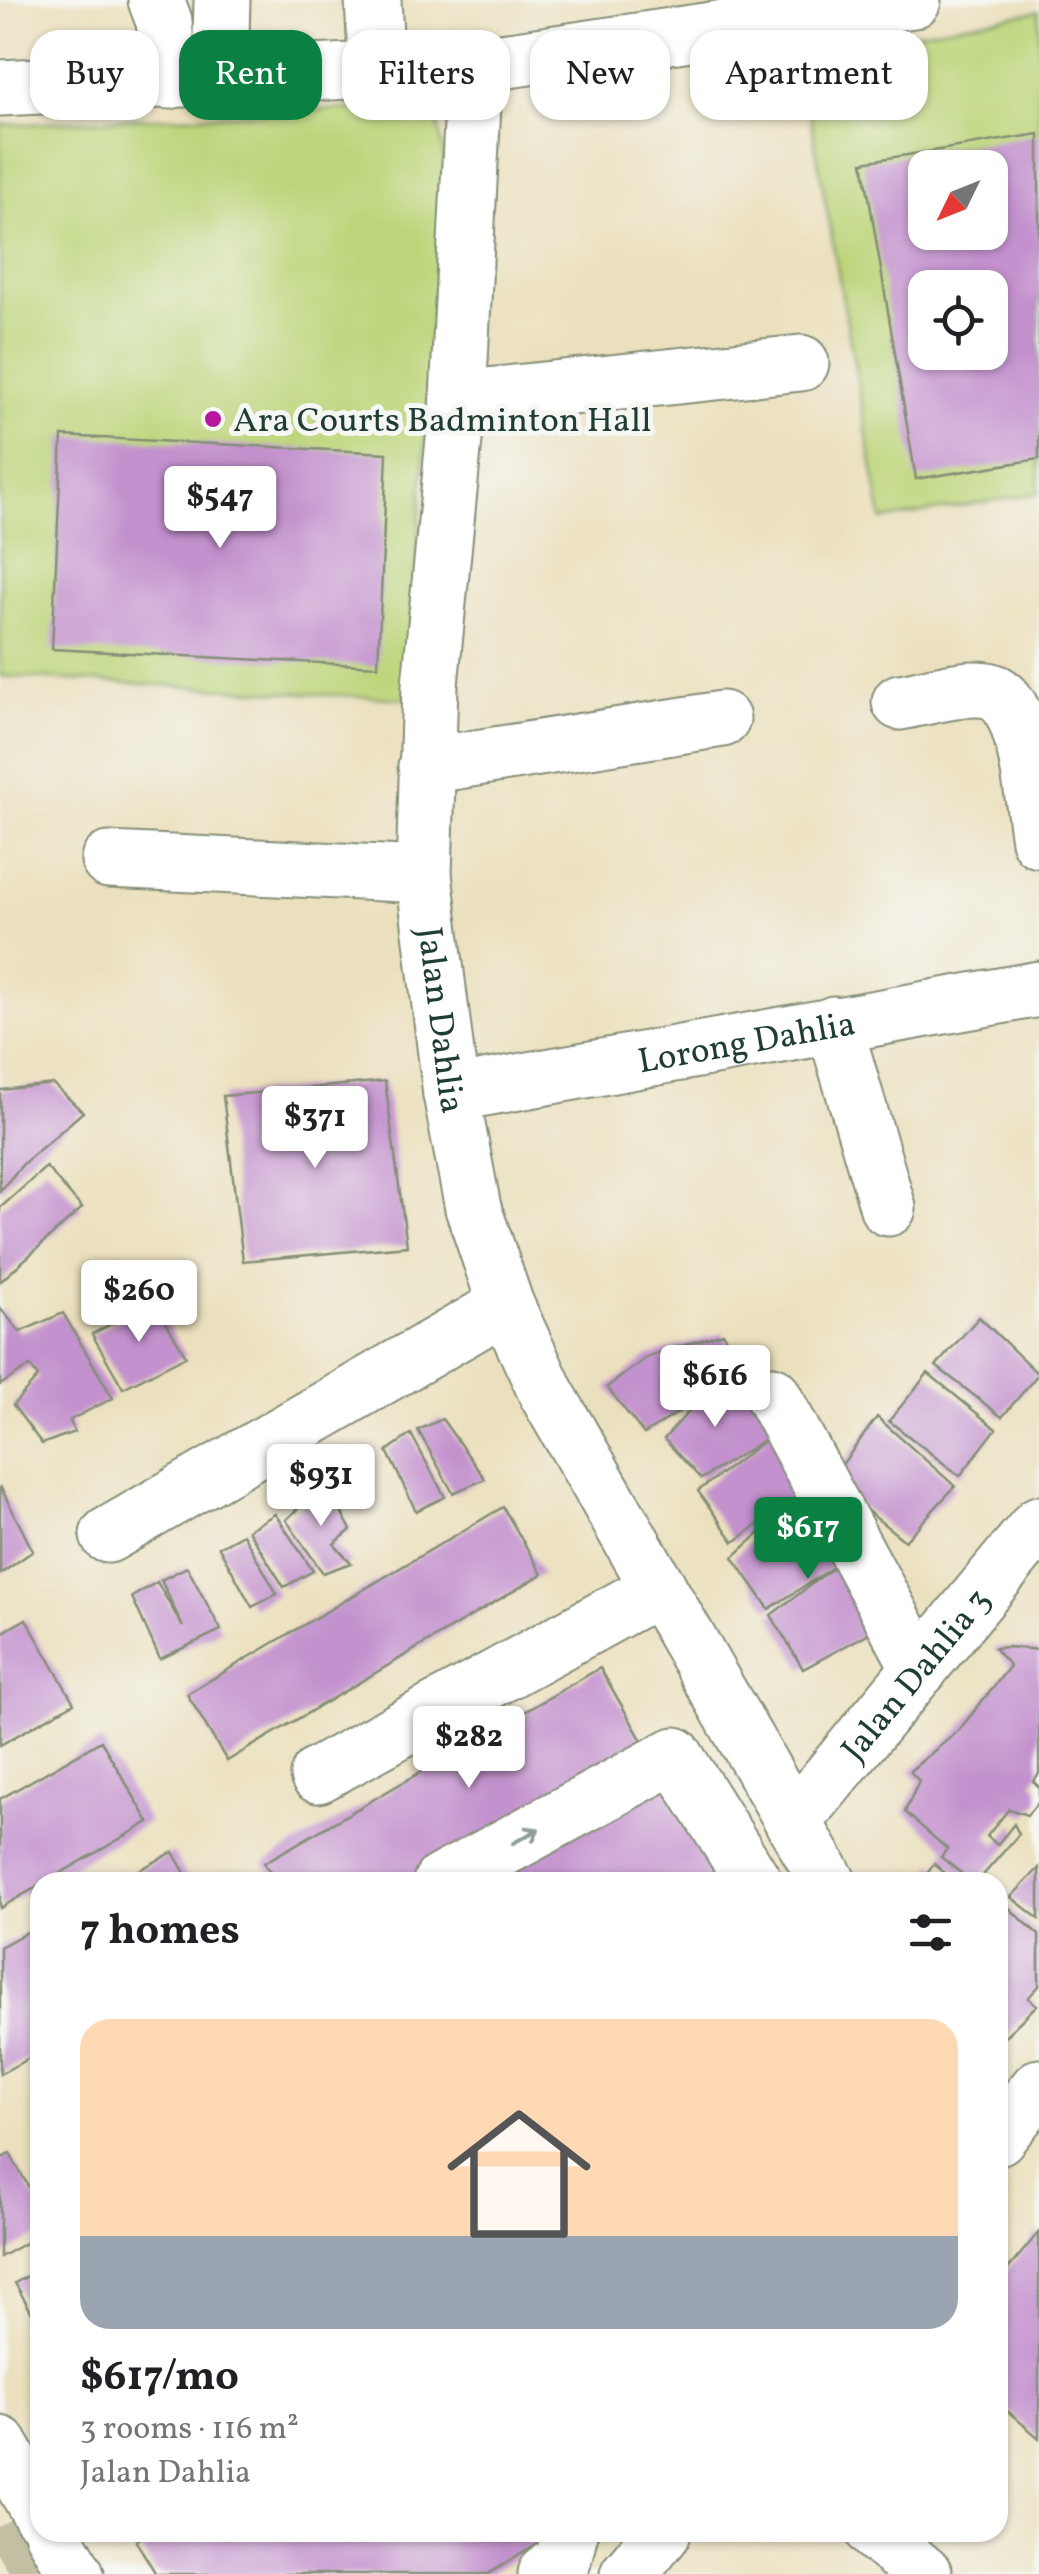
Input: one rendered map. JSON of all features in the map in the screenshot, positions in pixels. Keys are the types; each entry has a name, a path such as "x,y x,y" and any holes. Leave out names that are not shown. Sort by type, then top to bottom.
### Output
{"street":[{"path":"156,0 179,50"},
{"path":"211,30 222,0"},
{"path":"374,0 375,30"},
{"path":"510,60 913,0"},
{"path":"0,88 179,80"},
{"name":"Jalan Dahlia","path":"472,120 458,399 426,766 424,875 451,1094 473,1208 506,1305 546,1394 822,1872"},
{"path":"458,399 801,363"},
{"path":"900,702 981,689 1006,699 1018,722 1039,840"},
{"path":"426,766 722,719"},
{"path":"109,860 424,875"},
{"name":"Lorong Dahlia","path":"451,1094 1039,989"},
{"path":"834,1024 888,1208"},
{"path":"108,1535 506,1305"},
{"path":"772,1394 920,1669"},
{"name":"Jalan Dahlia 3","path":"789,1814 920,1669 1039,1524"},
{"path":"318,1775 658,1588"},
{"path":"694,1785 752,1751"},
{"path":"459,1872 675,1755 741,1860 789,1814"},
{"path":"1008,2125 1039,2088"},
{"path":"0,2444 30,2496"},
{"path":"58,2542 76,2574"},
{"path":"546,2574 563,2560 568,2542"},
{"path":"628,2574 655,2542"},
{"path":"886,2542 924,2574"}],"green space":[{"path":"1039,11 1039,493 882,520 811,120 928,120 928,30"},
{"name":"Ara Courts Badminton Hall","path":"342,109 342,120 435,120 445,163 407,699 0,676 0,125 179,117 179,120 322,120 322,110"}],"building":[{"path":"1039,134 1039,459 916,479 863,162 908,155 908,250 1008,250 1008,150 938,150"},
{"path":"62,436 387,453 378,666 52,649"},
{"path":"385,1081 407,1246 243,1261 223,1096"},
{"path":"53,1084 83,1112 23,1164 0,1191 0,1090"},
{"path":"46,1167 82,1208 0,1282 0,1208"},
{"path":"154,1302 186,1356 123,1388 92,1334"},
{"path":"0,1308 20,1332 63,1313 113,1398 70,1420 74,1432 42,1444 13,1405 38,1377 30,1366 0,1385"},
{"path":"979,1317 1038,1374 1002,1417 936,1366"},
{"path":"723,1333 745,1380 812,1486 734,1542 698,1491 772,1435 701,1479 664,1439 701,1398 644,1434 607,1387 649,1356"},
{"path":"928,1373 996,1429 960,1476 889,1421"},
{"path":"877,1417 955,1486 905,1541 830,1481"},
{"path":"442,1419 485,1479 453,1493 418,1430"},
{"path":"411,1434 445,1497 416,1511 387,1451"},
{"path":"325,1482 351,1530 334,1544 351,1563 323,1573 286,1520"},
{"path":"0,1486 33,1551 0,1574"},
{"path":"812,1486 882,1626 803,1669 771,1615 838,1564 769,1609 733,1557"},
{"path":"503,1507 542,1574 227,1761 187,1694"},
{"path":"275,1514 313,1571 284,1587 248,1530"},
{"path":"243,1534 277,1594 252,1607 219,1547"},
{"path":"187,1567 221,1630 160,1659 132,1597 157,1582 183,1627 161,1580"},
{"path":"26,1619 74,1703 0,1745 0,1634"},
{"path":"994,1648 1039,1650 1039,1774 1033,1781 1039,1787 1039,1801 1027,1815 1009,1809 987,1836 997,1845 1014,1824 1019,1834 986,1872 960,1872 941,1857 947,1849 905,1812 919,1781 910,1771 959,1730 1010,1666"},
{"path":"600,1668 644,1744 422,1872 270,1872 264,1863"},
{"path":"101,1741 149,1822 62,1872 30,1872 30,1891 0,1908 0,1799"},
{"path":"669,1773 727,1872 496,1872"},
{"path":"173,1852 184,1872 136,1872"},
{"path":"1039,1868 1039,1919 1011,1897"},
{"path":"1008,1907 1039,1935 1039,1986 1028,1998 1037,2005 1008,2033"},
{"path":"30,1930 30,2058 0,2074 0,1947"},
{"path":"10,2154 30,2189 30,2240 0,2257 0,2159"},
{"path":"1039,2232 1039,2438 1008,2412 1008,2269"},
{"path":"30,2275 30,2309 15,2283"},
{"path":"137,2542 541,2542 488,2574 156,2574"}],"tunnel":[{"path":"0,2558 30,2539"}],"place":[{"name":"Ara Courts Badminton Hall","path":"213,419"}]}
